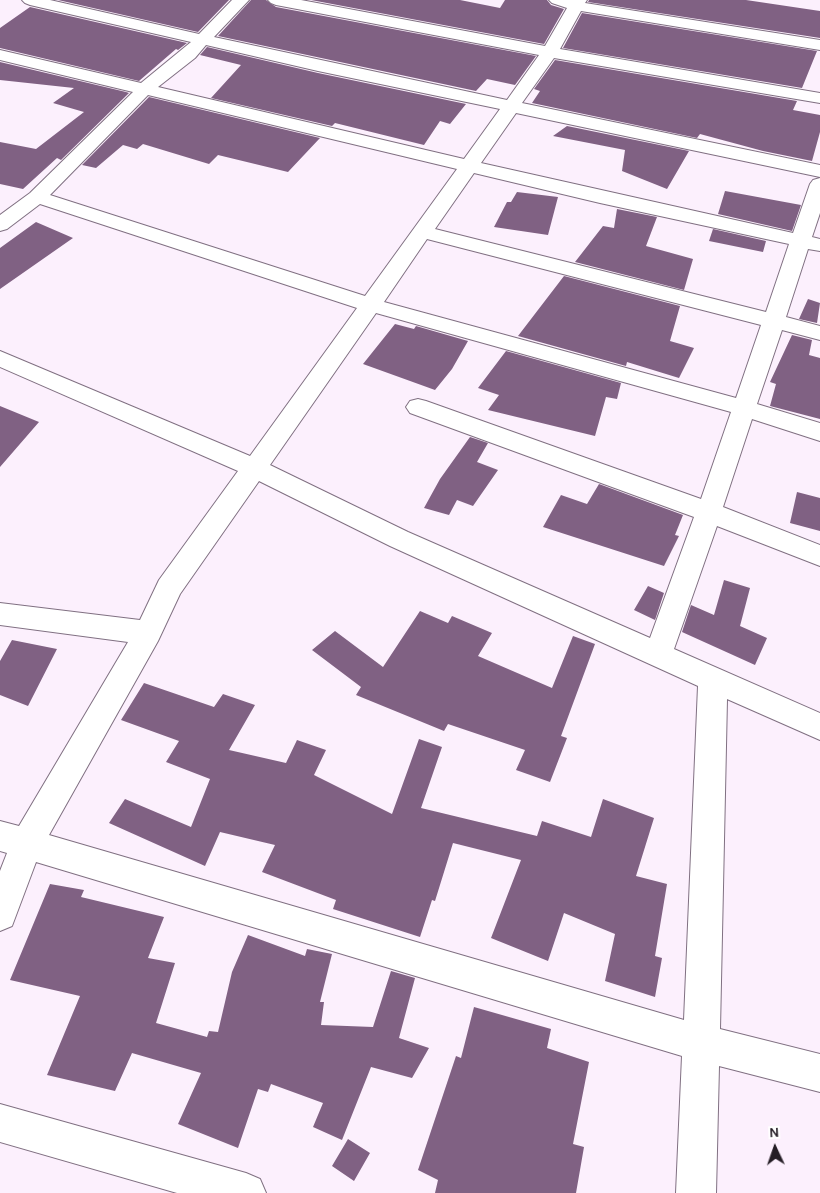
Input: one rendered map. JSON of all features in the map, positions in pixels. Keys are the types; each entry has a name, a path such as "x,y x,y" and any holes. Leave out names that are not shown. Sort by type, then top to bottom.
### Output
{"street":[{"path":"30,0 318,66 820,172"},
{"path":"0,225 37,197 145,89 189,54 241,0"},
{"path":"276,0 550,52 820,98"},
{"path":"0,914 14,839 148,633 169,588 550,52 570,2 820,44"},
{"path":"0,55 600,197 811,242"},
{"path":"658,655 774,321 811,242 820,184"},
{"path":"37,197 371,304 744,408 820,432"},
{"path":"422,232 820,333"},
{"path":"0,358 255,468 399,539 820,727"},
{"path":"418,407 709,512 820,556"},
{"path":"0,614 148,633"},
{"path":"696,1193 713,680"},
{"path":"14,839 702,1043 820,1074"},
{"path":"0,1123 246,1193"}],"building":[{"path":"58,0 229,0 198,32"},
{"path":"251,0 266,0 276,7 536,56 515,85 487,79 476,91 218,36"},
{"path":"311,0 460,0 500,8 505,0 547,0 551,5 564,9 544,44"},
{"path":"589,0 746,0 820,11 820,38 588,2"},
{"path":"30,7 187,43 178,50 176,49 139,81 0,48 0,28"},
{"path":"582,13 817,51 802,88 563,48"},
{"path":"207,47 318,73 466,104 450,124 440,121 424,145 335,123 332,126 211,98 241,65 200,55"},
{"path":"555,60 797,101 793,110 820,115 820,132 812,161 763,151 700,134 697,138 532,103 540,91 534,89"},
{"path":"0,62 129,93 61,160 57,158 23,189 0,184 0,142 36,149 84,112 53,103 74,88 0,80"},
{"path":"149,97 320,138 288,172 218,155 209,164 143,144 137,149 123,145 96,168 82,165"},
{"path":"567,126 689,151 667,189 622,171 625,150 553,136"},
{"path":"725,191 801,205 792,231 718,214"},
{"path":"517,192 558,197 548,235 494,227 507,202 511,202"},
{"path":"617,209 657,217 646,246 693,259 684,290 575,262 603,226 614,228"},
{"path":"36,222 73,238 0,289 0,248"},
{"path":"713,229 766,241 763,252 709,241"},
{"path":"564,276 680,306 670,341 694,348 679,378 627,362 626,366 518,336"},
{"path":"808,299 820,303 817,323 799,319"},
{"path":"395,324 414,329 416,326 468,341 452,369 435,390 363,364"},
{"path":"792,335 812,340 809,355 820,358 820,419 770,406 776,384 770,382"},
{"path":"506,351 621,383 617,399 606,397 595,436 488,410 499,395 478,388"},
{"path":"0,406 39,422 0,467"},
{"path":"470,437 488,443 477,462 498,470 473,506 457,500 449,515 424,508 440,479"},
{"path":"599,484 683,515 675,535 679,536 664,566 543,527 561,495 587,504"},
{"path":"797,492 820,498 820,531 790,523"},
{"path":"724,580 750,588 740,626 767,638 755,665 682,632 691,605 714,615"},
{"path":"648,586 664,593 655,620 634,610"},
{"path":"420,611 448,623 452,616 492,633 478,656 552,688 573,636 595,644 561,736 567,738 550,782 516,770 525,750 448,724 444,731 356,695 361,687 312,650 335,631 383,667"},
{"path":"12,640 57,649 28,706 0,695 0,661"},
{"path":"144,683 214,707 223,694 255,705 229,750 286,763 297,740 326,750 314,775 392,814 419,739 442,747 421,808 537,836 542,821 591,837 603,799 654,818 636,876 667,884 655,956 662,958 655,997 605,981 615,934 564,913 548,961 491,938 521,860 453,843 435,901 432,900 420,937 333,909 336,900 262,872 275,845 220,832 205,866 109,823 125,799 191,827 210,779 166,762 179,741 121,720"},
{"path":"50,884 84,890 81,897 164,917 148,958 175,963 156,1023 207,1037 209,1031 218,1032 232,972 248,935 305,956 307,949 332,954 320,1002 324,1002 321,1025 373,1027 391,971 415,978 399,1038 429,1048 412,1078 371,1067 342,1140 313,1127 323,1103 271,1084 268,1092 258,1089 238,1148 178,1124 201,1073 132,1053 115,1091 47,1075 80,996 10,980"},
{"path":"474,1007 551,1029 547,1048 589,1062 573,1144 584,1147 576,1193 435,1193 438,1180 418,1170 456,1056 461,1058"},
{"path":"348,1139 370,1153 354,1181 332,1166"}]}
